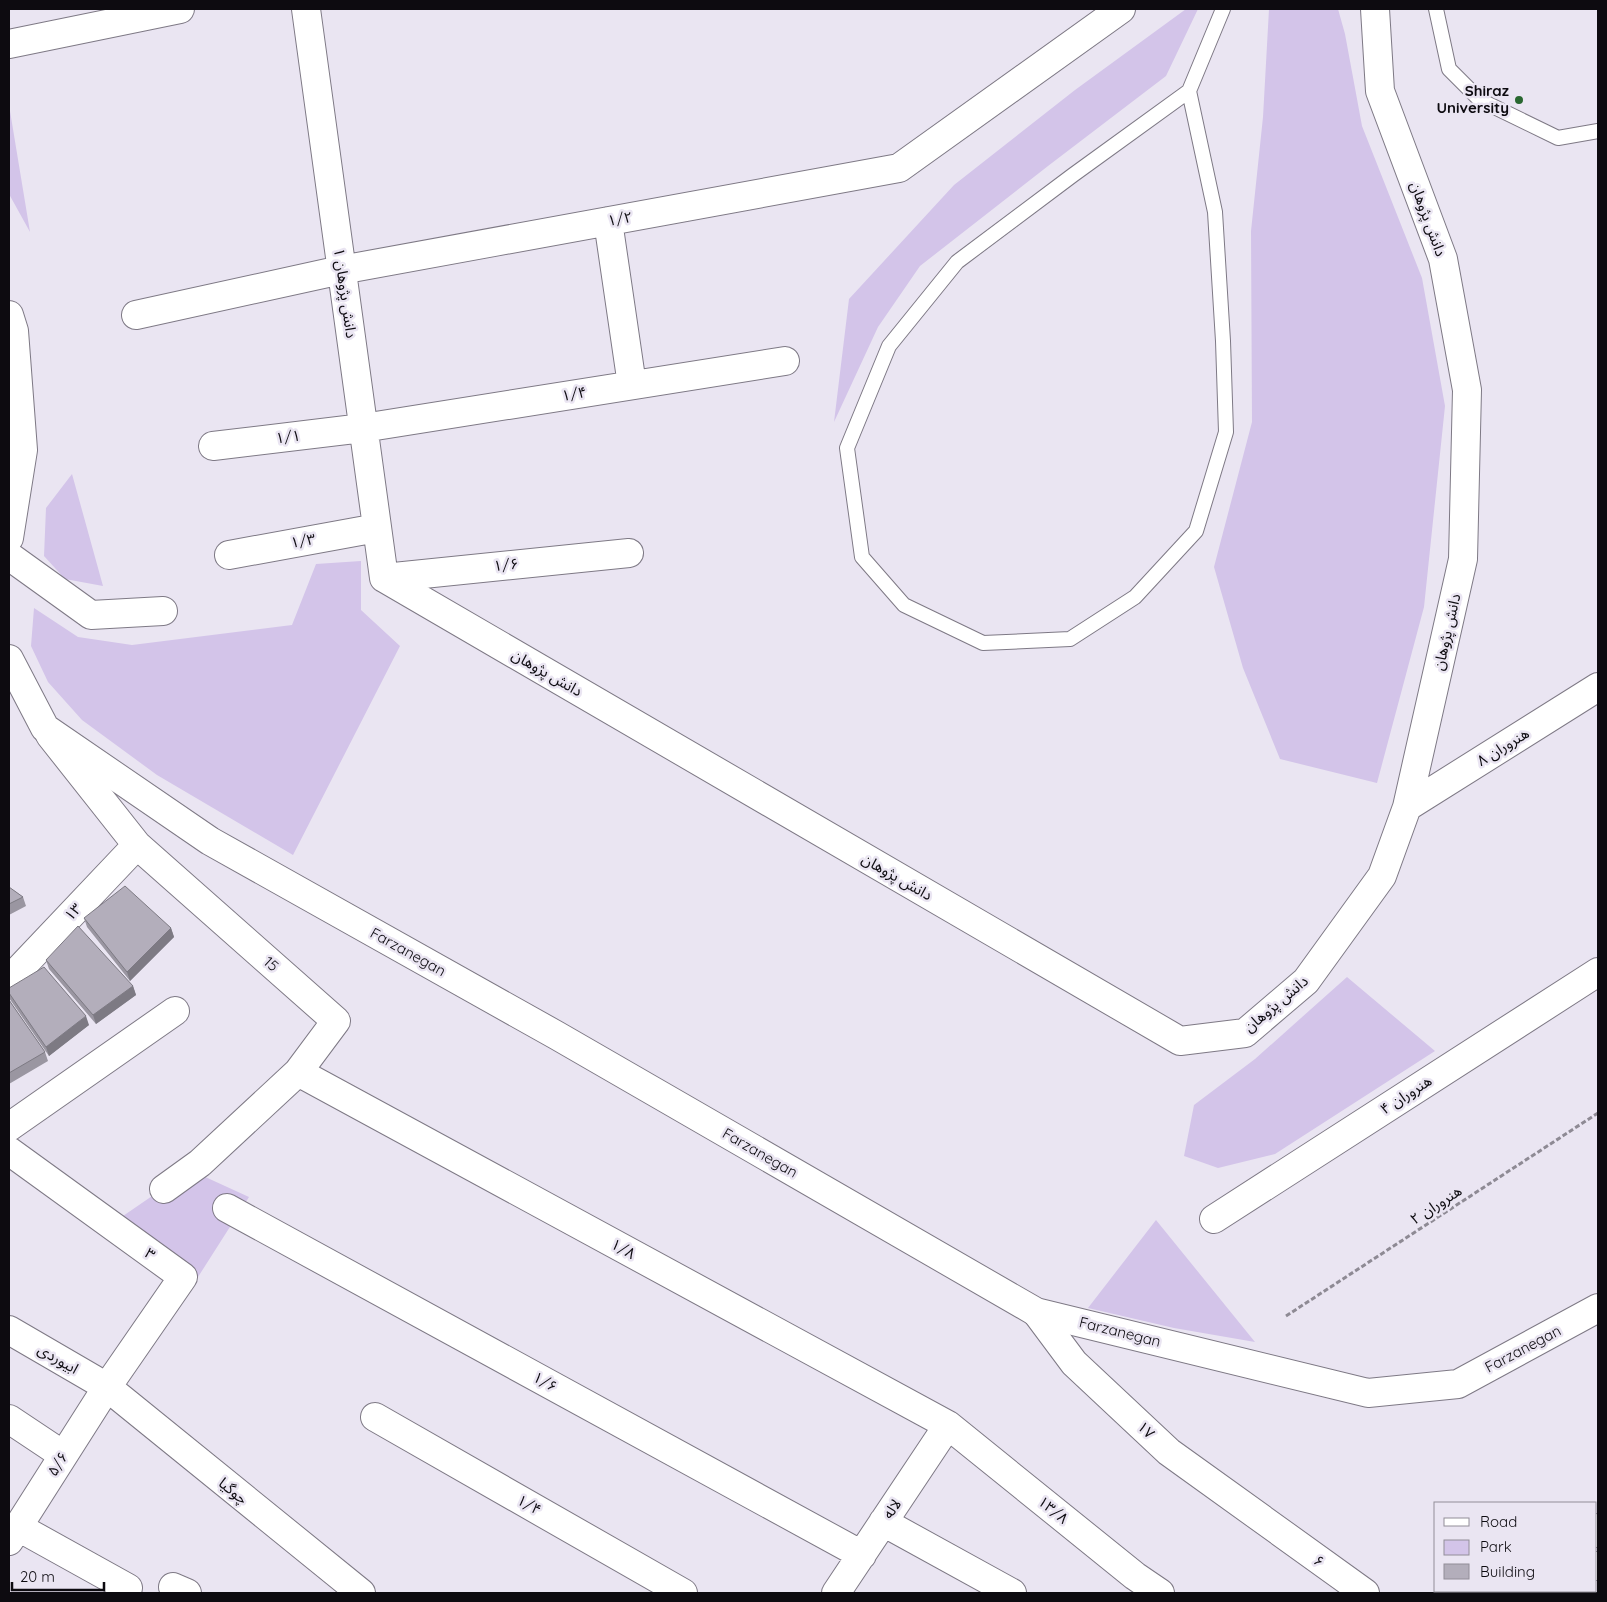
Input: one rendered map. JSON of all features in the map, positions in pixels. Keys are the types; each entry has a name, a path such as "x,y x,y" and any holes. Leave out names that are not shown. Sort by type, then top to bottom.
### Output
{"street":[{"path":"9,44 180,9"},
{"name":"دانش پژوهان ۱","path":"306,9 384,578"},
{"name":"۱/۲","path":"136,315 341,270 899,168 1121,9"},
{"name":"دانش پژوهان","path":"384,578 1180,1041 1245,1033 1306,981 1382,876 1407,807 1463,559 1466,390 1443,259 1380,91 1375,9"},
{"path":"608,221 632,385"},
{"path":"9,315 14,331 23,450 9,538"},
{"name":"۱/۴","path":"364,428 785,361"},
{"name":"۱/۱","path":"213,446 364,428"},
{"name":"۱/۳","path":"229,555 377,528"},
{"name":"۱/۶","path":"384,578 629,553"},
{"path":"9,556 91,615 163,610"},
{"name":"Farzanegan","path":"9,659 44,728 210,841 556,1035 1036,1312 1368,1393 1458,1384 1598,1308"},
{"name":"هنروران ۸","path":"1407,807 1598,687"},
{"name":"15","path":"44,728 137,845 336,1021 298,1072 200,1163 164,1189"},
{"name":"۱۳","path":"9,980 137,845"},
{"name":"هنروران ۴","path":"1214,1218 1598,972"},
{"path":"9,1126 175,1011"},
{"name":"۱/۸","path":"298,1072 948,1426"},
{"name":"۳","path":"9,1151 183,1278 107,1387"},
{"name":"۱/۶","path":"227,1208 862,1555"},
{"name":"۱۷","path":"1036,1312 1074,1364 1169,1452 1274,1528"},
{"name":"ابیوردی","path":"9,1330 107,1387"},
{"name":"۵/۶","path":"13,1534 107,1387"},
{"name":"چوگیا","path":"107,1387 361,1593"},
{"name":"۱/۴","path":"375,1416 683,1593"},
{"path":"9,1419 63,1455"},
{"name":"لاله","path":"836,1593 948,1426"},
{"name":"۱۳/۸","path":"948,1426 1128,1584 1160,1593"},
{"path":"883,1522 1012,1593"},
{"name":"۶","path":"1274,1528 1365,1593"},
{"path":"13,1534 128,1588"}],"lane":[{"path":"1189,91 1215,212 1223,341 1226,432 1196,531 1136,597 1070,639 983,643 904,605 862,557 847,448 889,346 957,262 1189,91 1223,9"},
{"path":"1436,9 1449,69 1480,100 1558,138 1598,131"}],"path":[{"name":"هنروران ۲","path":"1286,1316 1598,1113"}],"green space":[{"path":"1186,9 1198,9 1166,76 920,266 878,327 834,422 849,299 954,185 1075,90"},
{"path":"1269,9 1338,9 1345,34 1362,126 1422,278 1445,406 1424,607 1377,783 1280,759 1243,668 1214,567 1252,422 1251,231 1263,117"},
{"path":"9,105 30,232 9,194"},
{"path":"72,474 103,586 65,579 44,556 46,508"},
{"path":"361,561 361,610 400,646 293,855 157,775 82,720 48,682 31,646 34,608 78,637 132,645 292,625 316,564"},
{"path":"1347,977 1435,1051 1275,1154 1218,1168 1184,1156 1194,1105 1255,1059"},
{"path":"190,1170 249,1197 198,1277 123,1216"},
{"path":"1156,1220 1255,1342 1174,1328 1088,1308"}],"building":[{"path":"125,886 171,928 127,972 84,918"},
{"path":"9,887 23,897 9,904"},
{"path":"78,926 133,986 93,1015 46,960"},
{"path":"44,967 86,1016 46,1047 9,993 9,988"},
{"path":"9,1000 45,1052 9,1073"}],"place":[{"name":"Shiraz University","path":"1519,100"}]}
